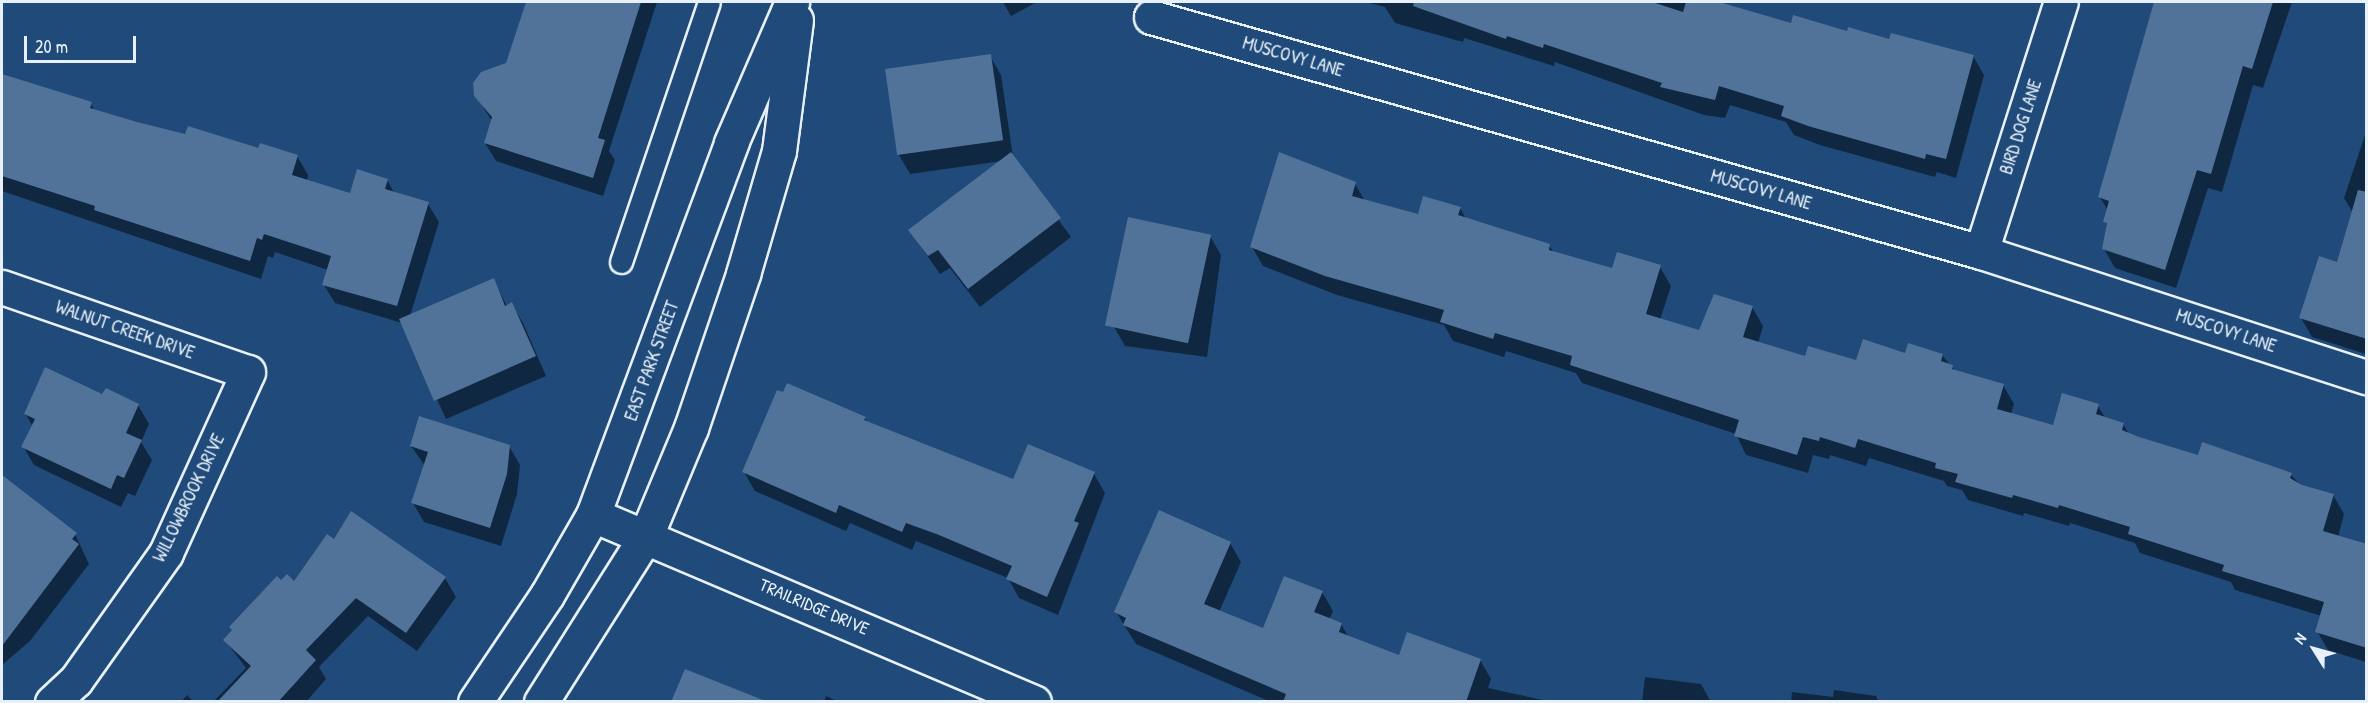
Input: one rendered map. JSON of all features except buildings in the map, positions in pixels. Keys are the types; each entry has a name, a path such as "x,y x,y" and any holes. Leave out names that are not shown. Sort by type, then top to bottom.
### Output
{"street":[{"name":"EAST PARK STREET","path":"475,702 547,595 593,515 731,143 792,2"},
{"path":"541,702 646,536 691,428 776,162 799,2"},
{"name":"BIRD DOG LANE","path":"1981,252 2061,2"},
{"name":"MUSCOVY LANE","path":"1151,17 1981,252 2367,377"},
{"name":"WALNUT CREEK DRIVE","path":"2,287 248,372"},
{"name":"WILLOWBROOK DRIVE","path":"52,702 76,680 166,553 248,372"},
{"name":"TRAILRIDGE DRIVE","path":"593,515 1034,702"}],"lane":[{"path":"621,262 709,2"}]}
